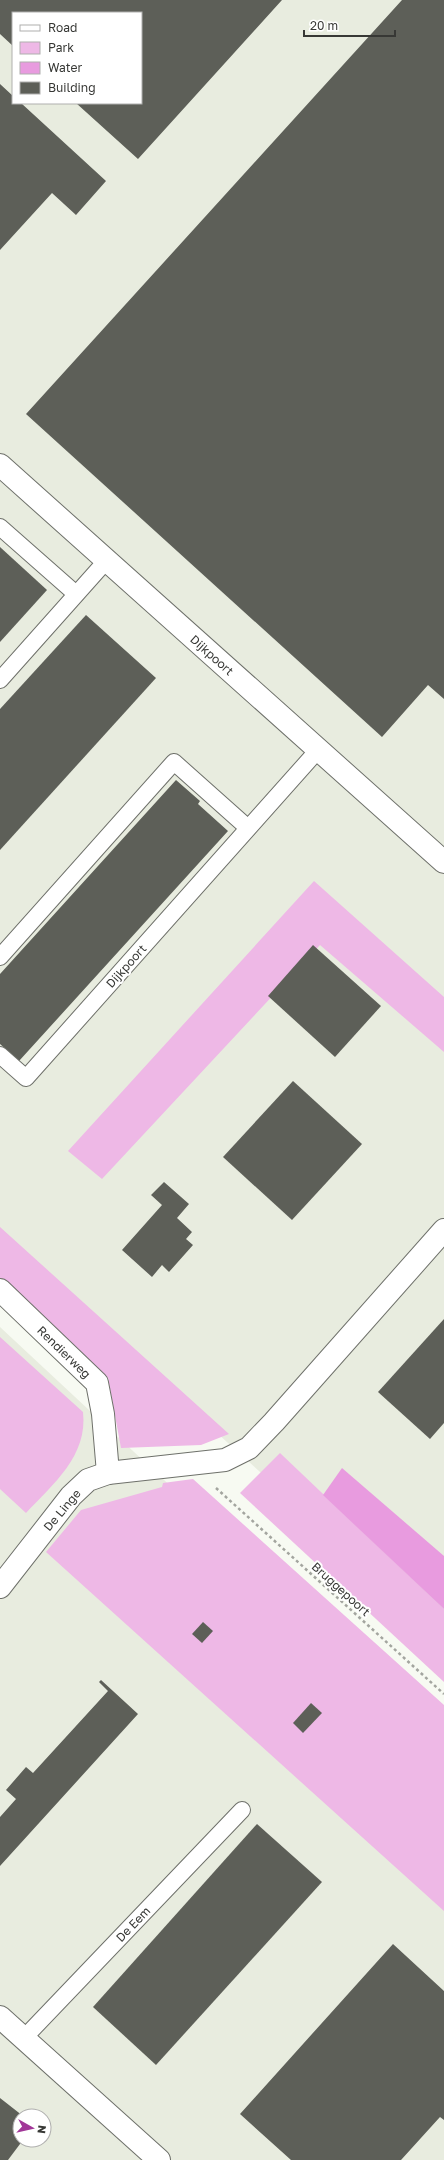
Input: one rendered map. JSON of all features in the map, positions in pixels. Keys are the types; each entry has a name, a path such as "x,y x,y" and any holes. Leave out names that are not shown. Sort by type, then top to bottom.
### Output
{"street":[{"name":"Dijkpoort","path":"1,469 444,862"},
{"name":"De Linge","path":"0,1587 70,1496 88,1480 108,1473 193,1465 225,1460 249,1448 279,1417 444,1230"},
{"name":"Rendierweg","path":"0,1290 97,1383 103,1414 108,1473"},
{"path":"0,2017 159,2160"}],"lane":[{"path":"0,527 76,594"},
{"path":"0,680 106,561"},
{"name":"Dijkpoort","path":"0,1055 26,1078 318,750"},
{"path":"0,957 174,762 248,828"},
{"name":"De Eem","path":"24,2038 242,1810"}],"path":[{"name":"Bruggepoort","path":"225,1498 444,1694"}],"shaded area":[{"path":"0,0 444,0 444,1638 0,1237"},
{"path":"0,1327 444,1741 444,2160 0,2160"}],"green space":[{"path":"314,881 444,997 444,1052 320,945 102,1179 68,1151"},
{"path":"0,1227 229,1434 201,1445 121,1448 108,1378 0,1279"},
{"path":"0,1337 83,1412 83,1428 80,1442 74,1456 57,1480 26,1513 0,1489"},
{"path":"280,1453 444,1609 444,1682 240,1493"},
{"path":"193,1479 444,1705 444,1911 46,1552 81,1510 162,1487 163,1483"}],"water":[{"path":"342,1468 444,1556 444,1609 323,1495"}],"building":[{"path":"0,0 282,0 138,159 77,104 142,104 142,12 12,12 12,45 0,34"},
{"path":"402,0 444,0 444,699 428,685 382,737 26,414"},
{"path":"0,84 12,95 12,104 22,104 106,181 76,215 52,193 0,250"},
{"path":"0,547 47,590 0,642"},
{"path":"86,615 156,678 0,850 0,709"},
{"path":"176,780 200,801 198,804 228,831 19,1061 0,1044 0,974"},
{"path":"313,945 381,1006 335,1057 268,996"},
{"path":"293,1081 362,1144 292,1220 223,1157"},
{"path":"164,1182 189,1204 177,1218 192,1232 186,1239 193,1245 169,1272 162,1265 152,1277 122,1250 162,1205 151,1195"},
{"path":"444,1319 444,1423 430,1439 378,1392"},
{"path":"203,1622 213,1631 202,1643 192,1634"},
{"path":"101,1680 138,1714 0,1866 0,1817 16,1799 6,1790 26,1767 33,1773 108,1691 99,1682"},
{"path":"311,1703 322,1713 303,1733 293,1723"},
{"path":"257,1824 322,1882 156,2065 93,2007"},
{"path":"393,1944 444,1991 444,2120 440,2117 401,2160 291,2160 240,2114"},
{"path":"0,2098 13,2108 12,2148 17,2148 8,2160 0,2160"}]}
